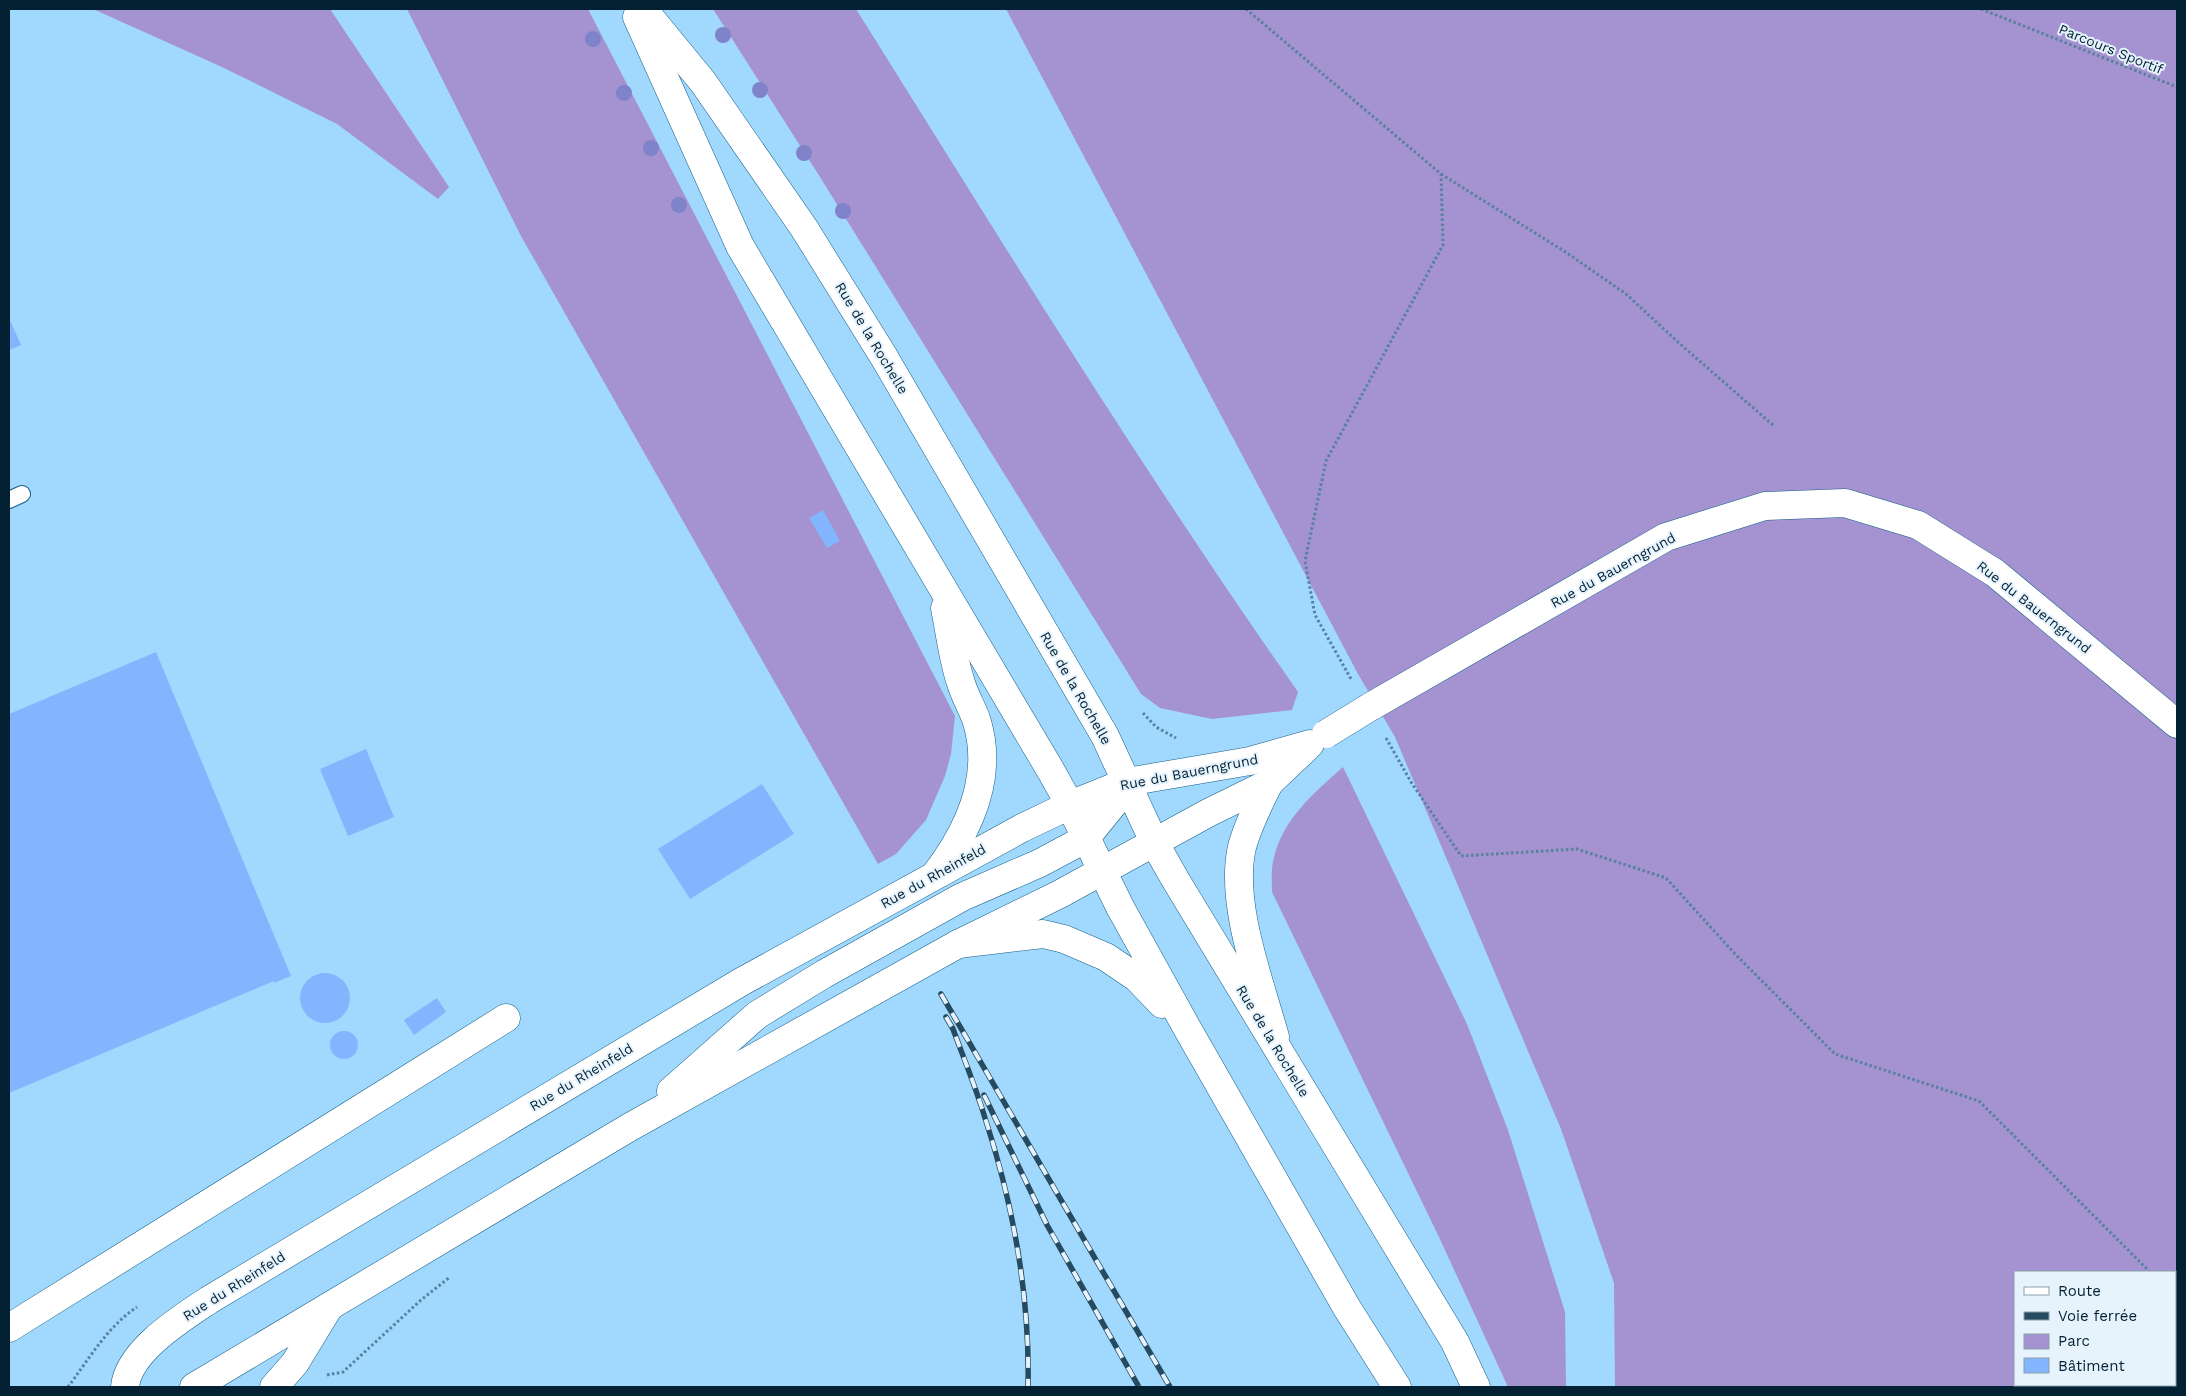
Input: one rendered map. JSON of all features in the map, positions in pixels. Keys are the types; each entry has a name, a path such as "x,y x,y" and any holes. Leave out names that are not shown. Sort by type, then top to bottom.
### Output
{"street":[{"path":"634,9 740,246 1070,805 1120,907 1187,1028 1347,1308 1397,1387"},
{"name":"Rue de la Rochelle","path":"644,9 703,82 809,236 884,357 1106,736 1154,842 1455,1342 1476,1387"},
{"name":"Rue du Bauerngrund","path":"1154,842 1269,783 1318,739 1370,707 1666,538 1765,506 1845,502 1918,525 1995,572 2177,724"},
{"path":"935,875 952,853 974,810 980,788 982,761 977,722 960,683 941,587"},
{"name":"Rue du Bauerngrund","path":"1070,805 1127,782 1250,761 1318,739"},
{"path":"630,1127 757,1015 824,974 939,909 1040,863 1085,839 1115,802 1127,782"},
{"path":"1269,783 1252,818 1242,847 1239,880 1244,922 1277,1046"},
{"name":"Rue du Rheinfeld","path":"125,1387 125,1382 138,1357 165,1330 209,1300 741,982 935,875 1070,805"},
{"path":"194,1387 630,1127 958,944 1060,894 1154,842"},
{"path":"958,944 1043,934 1064,939 1106,956 1137,978 1187,1028"},
{"path":"9,1328 506,1018"},
{"path":"274,1387 295,1362 329,1307"}],"path":[{"path":"1246,9 1441,174 1567,253 1626,294 1678,343 1774,426"},
{"name":"Parcours Sportif","path":"1981,9 2177,87"},
{"path":"1353,682 1315,616 1305,561 1326,461 1443,245 1441,174"},
{"path":"1382,732 1411,782 1461,856 1577,849 1666,878 1736,955 1835,1054 1979,1102 2149,1271"}],"green space":[{"path":"93,9 330,9 449,187 438,199 337,124 222,67"},
{"path":"407,9 588,9 955,716 951,754 945,776 926,820 896,854 878,864 521,236"},
{"path":"713,9 856,9 1018,268 1183,524 1298,692 1292,710 1212,719 1160,708 1141,694 820,177"},
{"path":"1006,9 2177,9 2177,1387 1615,1387 1614,1283 1561,1129 1395,737 1358,674"},
{"path":"1343,767 1467,1024 1508,1130 1565,1312 1566,1387 1508,1387 1439,1237 1272,892 1273,862 1283,833 1310,798"}],"building":[{"path":"9,318 21,345 9,350"},
{"path":"823,510 840,541 827,548 809,518"},
{"path":"156,652 291,976 274,983 274,981 9,1093 9,714"},
{"path":"366,749 394,817 348,836 320,769"},
{"path":"762,784 794,834 690,899 658,849"},
{"path":"320,973 330,973 343,980 350,993 350,1003 343,1016 330,1023 320,1023 311,1019 304,1012 300,1003 300,993 304,984 311,977"},
{"path":"437,998 446,1012 414,1035 404,1020"},
{"path":"344,1031 354,1035 358,1045 354,1055 344,1059 334,1055 330,1045 334,1035"}],"railway":[{"path":"941,994 1170,1387"},
{"path":"946,1017 953,1029 974,1085 1004,1184 1023,1285 1028,1353 1028,1387"},
{"path":"984,1095 1047,1225 1139,1387"}]}
